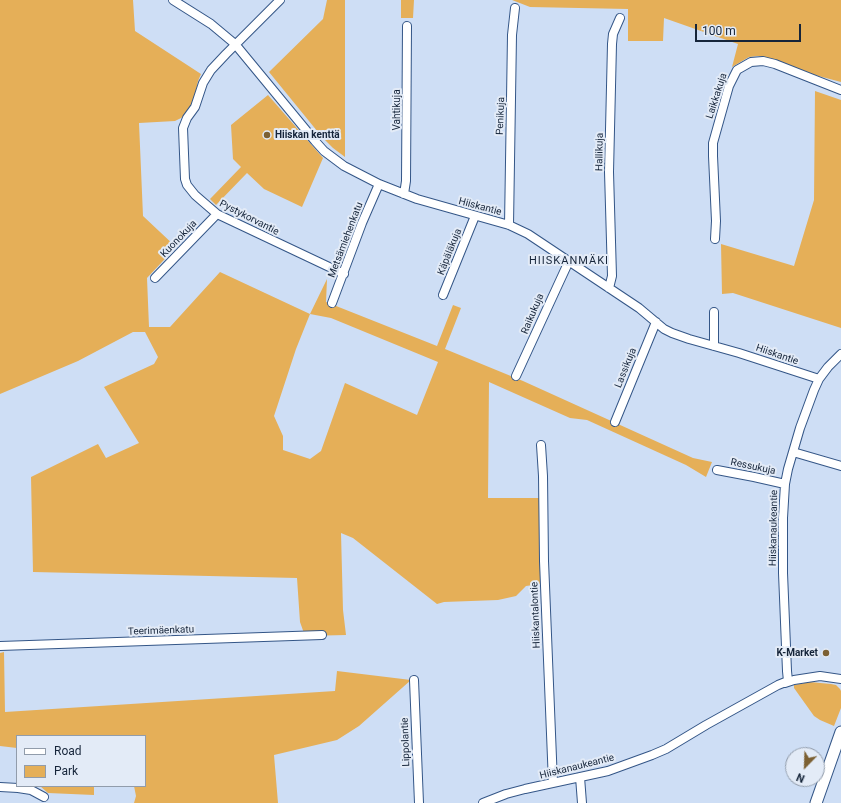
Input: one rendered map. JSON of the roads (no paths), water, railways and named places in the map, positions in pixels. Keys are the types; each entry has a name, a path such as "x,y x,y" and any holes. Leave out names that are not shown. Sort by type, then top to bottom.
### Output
{"main road":[{"path":"816,803 841,732"}],"street":[{"name":"Hiiskantie","path":"173,0 211,24 235,44 324,151 344,166 379,184 404,194 443,208 509,225 528,234 639,308 672,333 689,340 745,354 819,379"},
{"name":"Pystykorvantie","path":"280,0 235,44 217,64 203,83 195,107 184,123 182,133 184,174 187,185 195,195 217,214 344,274"},
{"name":"Penikuja","path":"509,225 512,35 515,8"},
{"name":"Hallikuja","path":"609,288 612,270 609,172 612,39 614,30 620,18"},
{"name":"Vahtikuja","path":"404,194 406,181 407,26"},
{"name":"Laikkakuja","path":"715,239 714,143 729,86 737,70 751,62 769,62 841,90"},
{"name":"Metsämiehenkatu","path":"332,303 362,223 379,184"},
{"name":"Kuonokuja","path":"155,278 217,214"},
{"name":"Käpäläkuja","path":"443,295 475,216"},
{"name":"Raikukuja","path":"516,376 569,260"},
{"path":"714,312 714,346"},
{"name":"Lassikuja","path":"615,422 656,322"},
{"name":"Hiiskanaukeantie","path":"483,803 506,794 630,764 666,749 706,725 778,685 788,681 783,572 783,518 785,484 800,428 814,390 819,379 828,367 841,354"},
{"name":"Hiiskantalontie","path":"541,445 553,783"},
{"path":"793,452 841,466"},
{"name":"Ressukuja","path":"717,470 754,476 785,484"},
{"name":"Teerimäenkatu","path":"0,646 322,635"},
{"name":"Hiiskanaukeantie","path":"778,685 794,680 820,676 841,679"},
{"name":"Lippolantie","path":"414,680 419,803"},
{"path":"580,777 582,803"},
{"path":"0,787 31,790 44,796"}],"place":[{"name":"Hiiskan kenttä","path":"267,135"},
{"name":"K-Market","path":"826,653"}],"district":[{"name":"HIISKANMÄKI","path":"569,261"}]}
